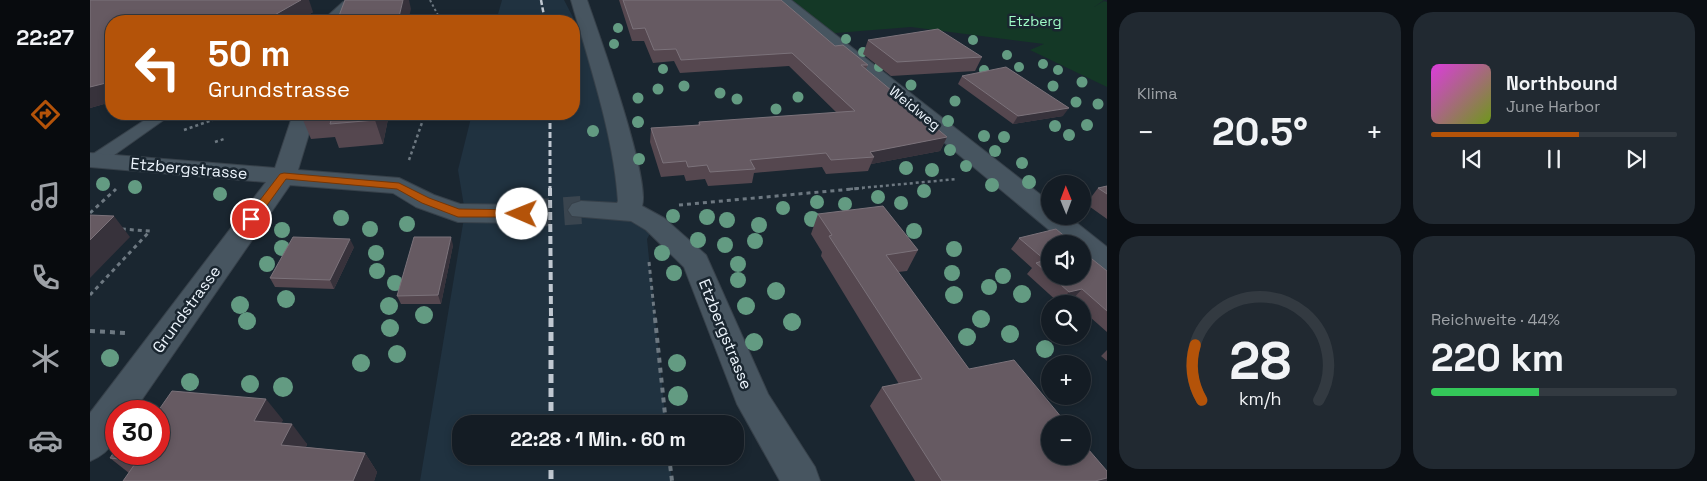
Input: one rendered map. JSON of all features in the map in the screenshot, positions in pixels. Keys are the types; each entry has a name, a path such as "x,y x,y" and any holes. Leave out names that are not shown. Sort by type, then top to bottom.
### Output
{"street":[{"path":"579,0 603,76 629,178 631,201 640,217"},
{"name":"Weidweg","path":"781,0 1041,209"},
{"path":"337,15 349,5 360,4"},
{"name":"Grundstrasse","path":"90,443 288,162 302,120"},
{"name":"Etzbergstrasse","path":"92,160 288,162 399,186 425,201 458,213 522,214"},
{"path":"581,210 640,217"},
{"name":"Etzbergstrasse","path":"640,217 696,262 755,404 801,481"},
{"name":"Weidweg","path":"1061,225 1107,262"}],"lane":[{"path":"92,160 155,120"}],"path":[{"path":"430,0 438,15"},
{"path":"399,186 423,120"},
{"path":"665,415 647,238 640,217 658,207 999,175"},
{"path":"90,213 121,185"},
{"path":"90,295 150,231 116,228"},
{"path":"670,465 672,481"}],"shaded area":[{"path":"502,0 564,0 572,15 498,15"},
{"path":"580,25 586,28 631,201 655,224 647,239 665,415 452,415 452,465 670,465 672,481 420,481 465,212 458,170 470,120 580,120"}],"green space":[{"name":"Etzberg","path":"781,0 1104,0 1094,7 1104,1 1107,2 1107,87 1030,50 1044,44 911,27 823,34"}],"building":[{"path":"90,0 301,0 275,15 105,15 105,83 90,87"},
{"path":"345,0 403,0 399,15 339,15"},
{"path":"623,0 781,0 835,46 843,45 868,65 861,65 947,137 870,152 874,157 831,160 826,153 750,160 755,169 710,172 707,165 688,167 686,161 663,163 651,128 700,125 699,122 855,111 792,53 681,60 676,49 654,50 645,28 633,29"},
{"path":"938,29 982,57 897,62 868,40"},
{"path":"1006,67 1069,108 1018,116 962,76"},
{"path":"331,120 375,120 330,124"},
{"path":"1107,186 1107,194 1098,188"},
{"path":"883,206 918,250 886,255 969,369 1014,360 1041,393 1041,405 1051,405 1060,415 1041,415 1041,465 1091,465 1091,452 1107,471 1107,478 1095,481 942,481 882,387 922,379 829,236 832,235 818,214"},
{"path":"90,215 114,216 90,240"},
{"path":"1056,229 1063,235 1041,235 1041,257 1019,238"},
{"path":"293,237 350,239 330,280 270,278"},
{"path":"414,237 451,237 438,295 397,296"},
{"path":"1091,258 1107,271 1107,311 1082,289 1069,292 1061,285 1091,285"},
{"path":"172,391 266,399 254,421 292,424 281,445 365,453 353,481 123,481 134,465 170,465 170,400 166,400"}],"tunnel":[{"path":"522,214 581,210"}],"railway":[{"path":"541,0 544,15"},
{"path":"550,120 550,188"},
{"path":"550,188 551,319"},
{"path":"551,319 551,415"},
{"path":"551,465 551,481"}],"route":[{"path":"251,219 284,176 399,186 425,201 458,213 522,214"}]}
